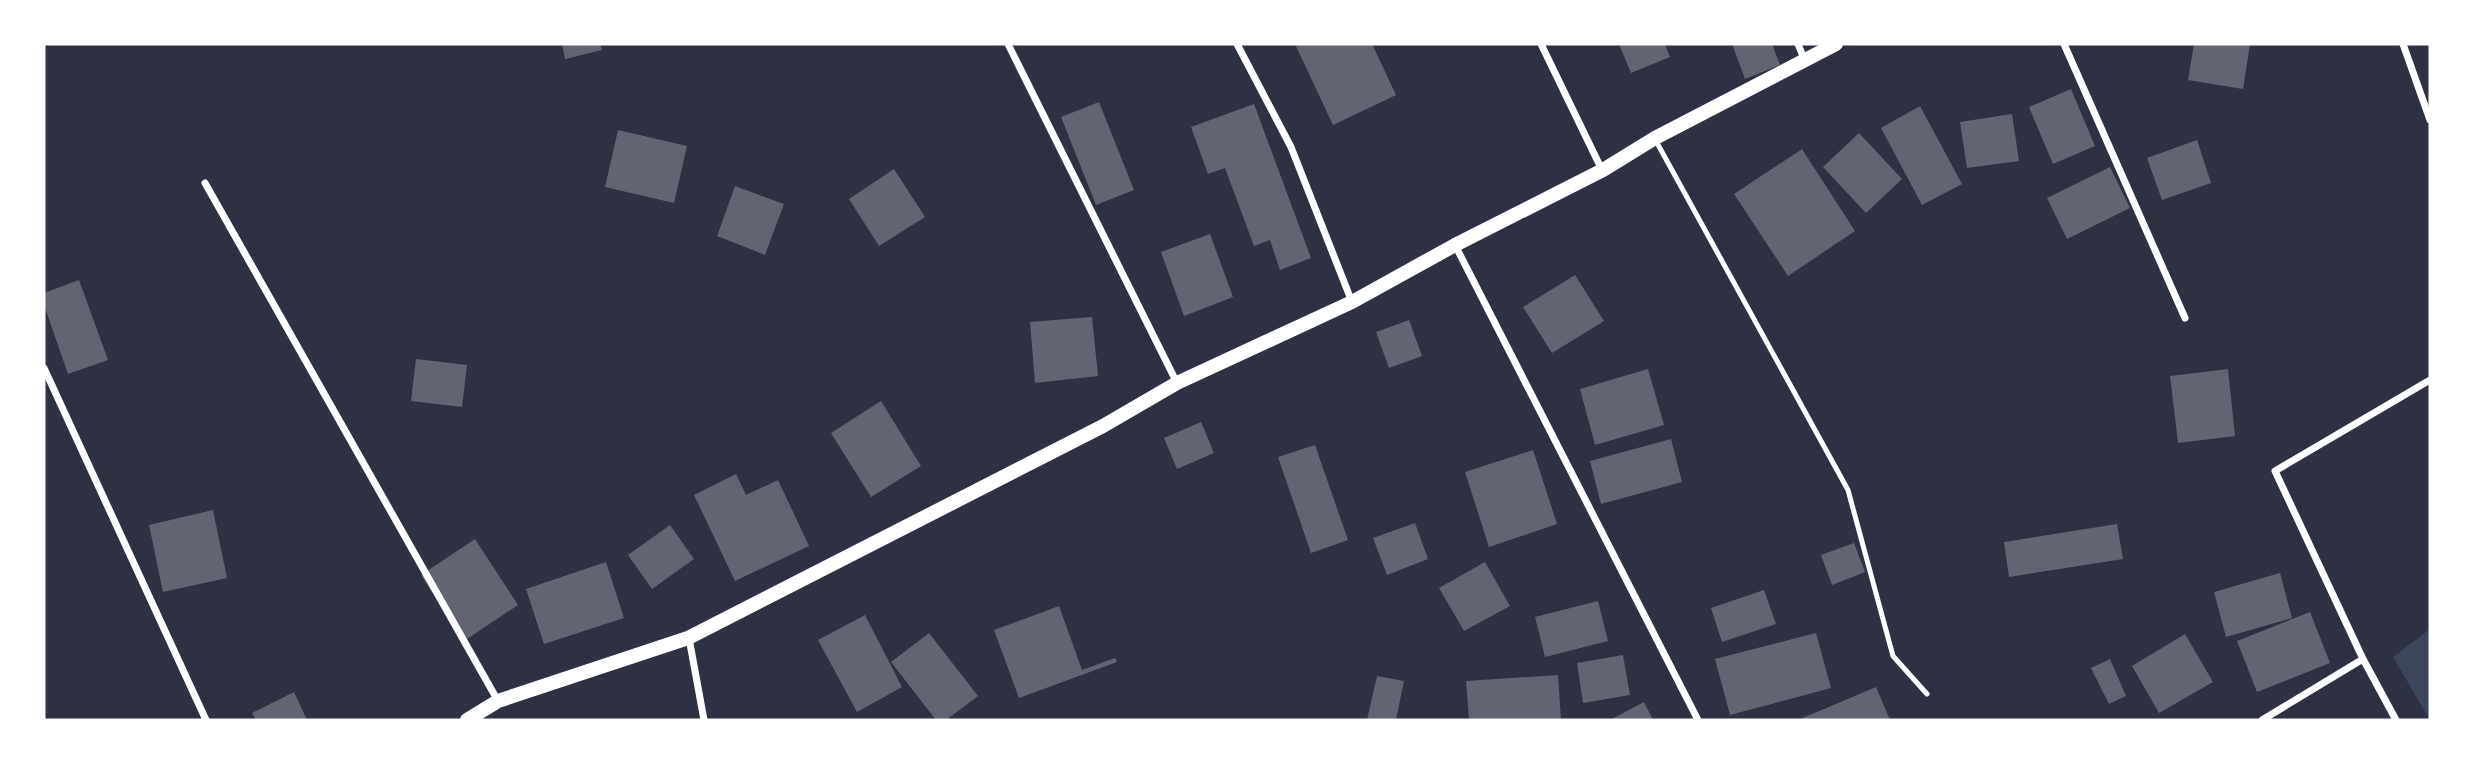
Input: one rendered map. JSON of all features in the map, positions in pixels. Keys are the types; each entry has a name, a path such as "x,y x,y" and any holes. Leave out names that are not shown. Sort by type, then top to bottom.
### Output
{"main road":[{"path":"467,720 499,702 688,638 1103,426 1177,383 1352,302 1455,245 1603,170 1655,138 1836,44"}],"street":[{"path":"1008,44 1177,383"},
{"path":"1237,44 1291,147 1352,302"},
{"path":"1541,44 1603,170"},
{"path":"1798,44 1805,61"},
{"path":"2064,44 2185,318"},
{"path":"2403,44 2430,120"},
{"path":"205,183 499,702"},
{"path":"1455,245 1698,720"},
{"path":"44,368 206,720"},
{"path":"2396,720 2362,659 2275,471 2430,380"},
{"path":"688,638 704,720"},
{"path":"2262,720 2362,659"}],"lane":[{"path":"1655,138 1848,491 1893,656 1927,694"}],"shaded area":[{"path":"2430,629 2430,720 2393,657"}],"building":[{"path":"562,44 600,44 602,50 565,59"},
{"path":"1295,44 1372,44 1396,95 1333,125"},
{"path":"1619,44 1665,44 1670,57 1631,73"},
{"path":"1732,44 1772,44 1780,65 1745,79"},
{"path":"2194,44 2250,44 2243,89 2188,80"},
{"path":"2071,89 2095,146 2053,164 2029,107"},
{"path":"1099,102 1134,190 1096,205 1061,117"},
{"path":"1254,104 1311,258 1280,270 1270,240 1254,246 1225,168 1208,174 1191,127"},
{"path":"1920,106 1962,184 1922,205 1881,128"},
{"path":"2012,114 2019,161 1967,168 1960,122"},
{"path":"618,130 687,146 674,203 605,187"},
{"path":"1859,133 1902,179 1866,213 1823,167"},
{"path":"2197,140 2211,183 2162,200 2147,158"},
{"path":"1802,149 1855,231 1788,276 1734,194"},
{"path":"2110,167 2130,208 2067,239 2047,198"},
{"path":"894,169 925,217 879,246 849,199"},
{"path":"735,186 784,204 765,255 717,236"},
{"path":"1210,234 1233,297 1184,316 1161,252"},
{"path":"1575,275 1604,321 1552,353 1523,307"},
{"path":"79,280 108,360 68,374 44,305 44,293"},
{"path":"1092,317 1098,376 1035,383 1030,322"},
{"path":"1409,320 1422,356 1389,368 1376,332"},
{"path":"416,359 467,365 462,407 411,401"},
{"path":"1648,369 1664,425 1595,445 1580,389"},
{"path":"2228,369 2235,436 2178,443 2170,376"},
{"path":"881,401 921,466 871,497 831,433"},
{"path":"1201,422 1214,453 1177,469 1164,438"},
{"path":"1671,439 1682,482 1601,504 1590,461"},
{"path":"1315,445 1348,540 1311,553 1278,457"},
{"path":"1533,450 1557,524 1489,547 1465,472"},
{"path":"736,474 746,495 778,480 809,546 735,581 694,495"},
{"path":"213,510 227,578 163,592 149,525"},
{"path":"1415,523 1428,559 1387,575 1373,538"},
{"path":"2117,524 2123,559 2009,577 2004,542"},
{"path":"670,525 694,559 652,589 628,555"},
{"path":"475,539 518,605 464,641 421,575"},
{"path":"1854,543 1865,572 1832,585 1821,555"},
{"path":"606,562 624,618 544,644 526,589"},
{"path":"1485,562 1510,606 1464,631 1439,588"},
{"path":"2280,573 2292,618 2226,637 2214,592"},
{"path":"1764,590 1776,624 1722,642 1711,608"},
{"path":"1598,601 1608,641 1545,657 1535,617"},
{"path":"1059,606 1082,670 1115,658 1117,662 1019,698 994,630"},
{"path":"2310,612 2330,663 2257,692 2237,641"},
{"path":"865,615 902,687 857,712 818,640"},
{"path":"929,633 978,696 946,720 936,720 891,662"},
{"path":"1816,633 1831,688 1730,715 1715,659"},
{"path":"2185,634 2213,682 2159,713 2132,666"},
{"path":"1623,655 1630,695 1583,703 1577,663"},
{"path":"2110,659 2126,696 2109,704 2091,668"},
{"path":"1558,675 1561,720 1469,720 1466,681"},
{"path":"1377,676 1404,681 1396,720 1367,720"},
{"path":"1876,687 1890,720 1798,720"},
{"path":"294,692 307,720 256,720 252,713"},
{"path":"1644,702 1653,720 1610,720"}]}
